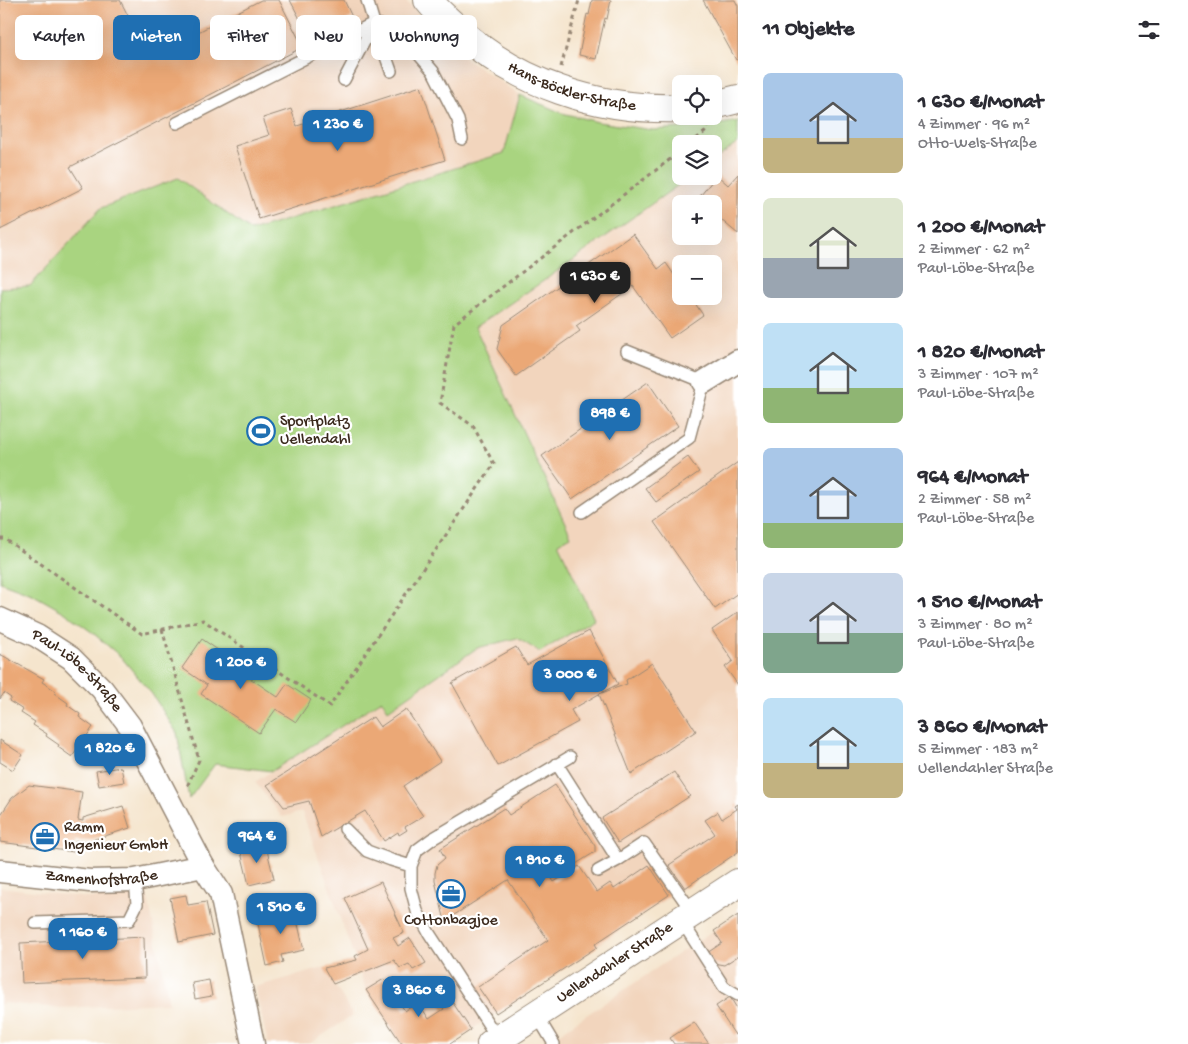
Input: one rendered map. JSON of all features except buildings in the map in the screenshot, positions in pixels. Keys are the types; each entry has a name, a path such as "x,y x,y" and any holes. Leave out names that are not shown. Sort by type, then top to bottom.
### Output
{"street":[{"name":"Hans-Böckler-Straße","path":"428,0 483,51 506,66 555,89 590,100 672,107"},
{"path":"722,108 738,99"},
{"path":"704,382 738,361"},
{"name":"Paul-Löbe-Straße","path":"0,619 37,636 71,658 102,690 130,726 203,866 221,894 253,1044"},
{"name":"Zamenhofstraße","path":"0,871 90,881 135,880 203,866"},
{"name":"Uellendahler Straße","path":"494,1042 738,883"}],"lane":[{"path":"367,0 372,15"},
{"path":"177,123 371,24"},
{"path":"344,80 371,28"},
{"path":"387,60 391,71"},
{"path":"423,60 433,71 458,120 462,139"},
{"path":"582,512 689,438 704,382 627,351"},
{"path":"494,1042 417,911 411,888 411,866 416,850 432,839 570,757"},
{"path":"558,764 618,860"},
{"path":"345,829 367,851 411,866"},
{"path":"598,871 644,843 687,916 724,987 738,995"},
{"path":"35,924 129,920 137,904 135,880"},
{"path":"536,1014 554,1044"}],"path":[{"path":"555,89 579,0"},
{"path":"0,539 5,539 142,634 202,620 330,706 494,464 473,426 440,403 454,324 672,158"},
{"path":"162,629 199,760"}],"shaded area":[{"path":"0,0 405,0 419,15 371,15 371,60 468,60 520,95 505,153 251,231 178,178 101,208 30,286 0,288"},
{"path":"738,143 738,851 450,1044 366,990 302,812 282,817 255,782 382,699 389,710 477,648 517,638 558,543 571,536 475,327 677,185 722,185 722,154"},
{"path":"0,887 88,898 147,894 169,1003 61,1008 4,1003 0,1005"},
{"path":"738,914 738,1044 543,1044"},
{"path":"324,968 353,1015 309,1044 268,1044 255,987"}],"green space":[{"name":"Sportplatz Uellendahl","path":"520,95 562,113 598,122 653,130 722,125 738,121 738,143 722,154 722,135 672,135 672,185 678,185 475,327 571,536 558,543 594,619 540,652 517,638 477,648 388,710 382,700 272,771 215,764 189,799 177,733 152,694 121,657 64,612 32,594 0,582 0,288 30,286 101,208 178,178 251,231 504,153"}],"place":[{"name":"Sportplatz Uellendahl","path":"261,431"},
{"name":"Ramm Ingenieur GmbH","path":"45,837"},
{"name":"Cottonbagjoe","path":"451,894"}]}
